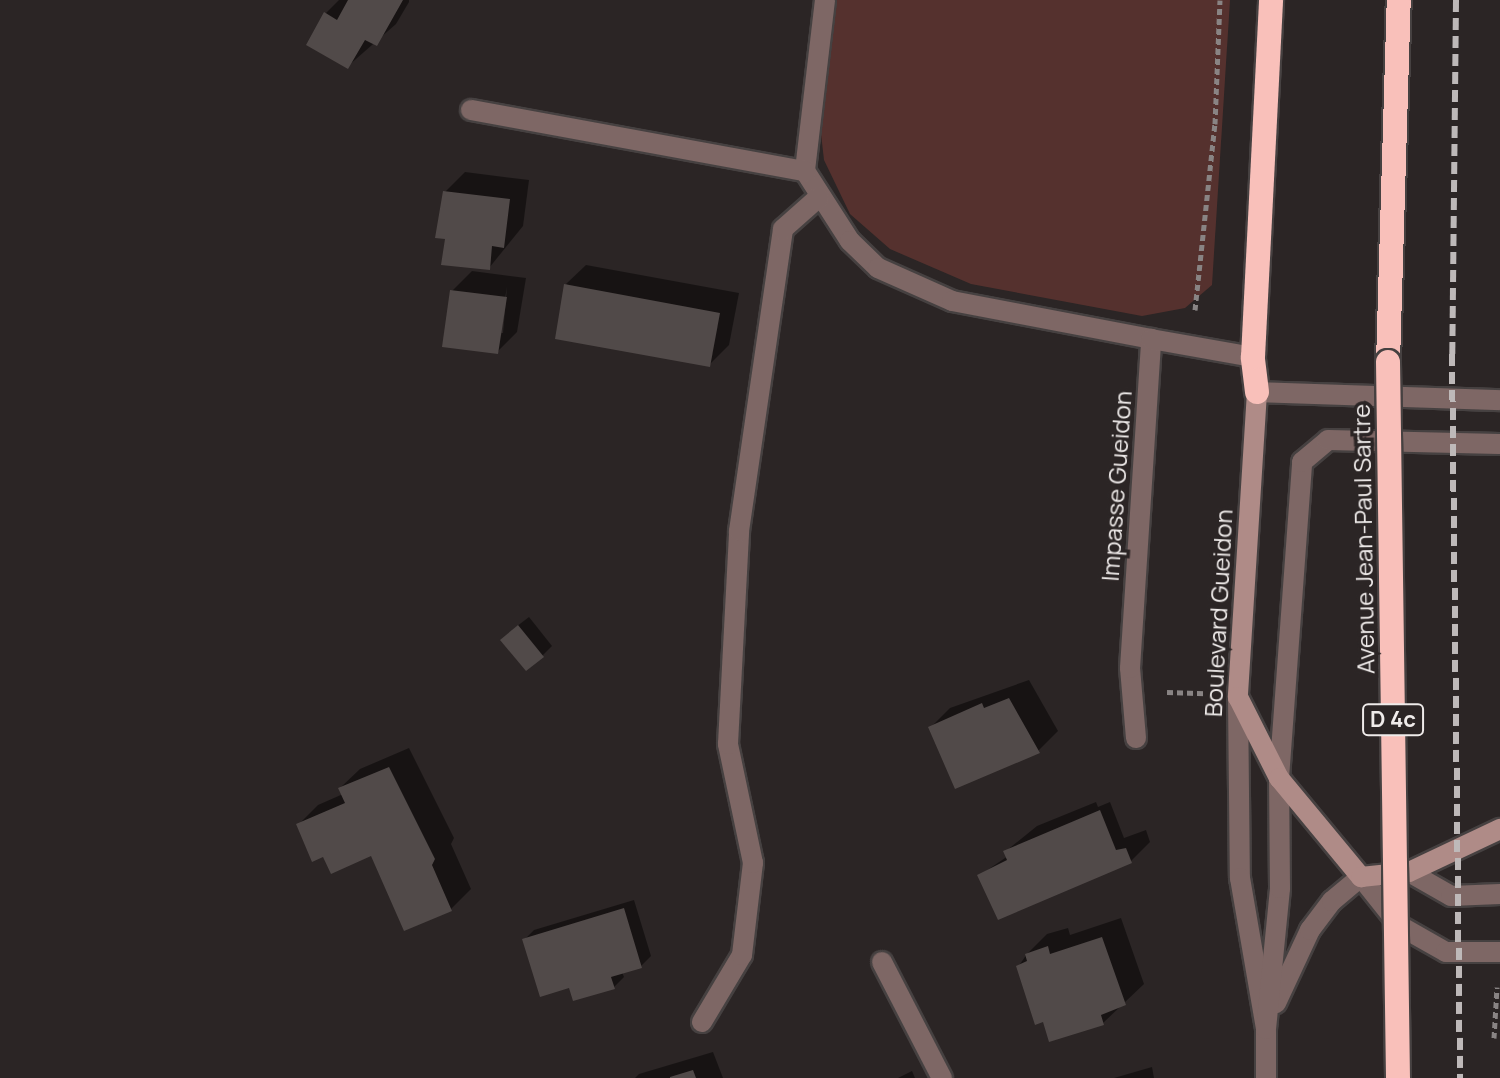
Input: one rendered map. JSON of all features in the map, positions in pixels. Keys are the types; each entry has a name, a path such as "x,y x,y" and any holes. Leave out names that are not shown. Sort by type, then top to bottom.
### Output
{"highway":[{"path":"1257,392 1253,357 1271,0"},
{"name":"Avenue Jean-Paul Sartre","path":"1398,1078 1388,362 1399,0"}],"street":[{"path":"825,0 805,171 850,241 878,268 907,285 952,301 1253,357"},
{"path":"471,110 805,171"},
{"path":"702,1022 742,955 753,863 728,744 739,531 783,229 819,197"},
{"name":"Impasse Gueidon","path":"1136,738 1130,668 1151,339"},
{"path":"1257,392 1500,400"},
{"name":"Boulevard Gueidon","path":"1257,392 1238,697 1240,878 1257,1000 1266,1029 1266,1078"},
{"path":"1266,1029 1280,888 1279,778 1302,462 1328,440 1500,444"},
{"path":"1238,697 1279,778 1400,926 1446,952 1500,952"},
{"path":"1266,1029 1310,930 1332,901 1361,877 1409,872 1500,829"},
{"path":"1409,872 1450,895 1500,894"},
{"path":"882,962 942,1078"}],"path":[{"path":"1200,268 1215,124 1220,0"},
{"path":"1494,1038 1500,952"}],"shaded area":[{"path":"836,0 1230,0 1212,285 1185,308 1142,316 971,284 890,249 850,214 824,160 819,116"}],"building":[{"path":"348,0 403,0 377,46 365,40 348,69 306,45 324,12 337,20"},
{"path":"443,191 510,199 504,248 492,246 490,270 441,265 445,239 435,238"},
{"path":"564,284 720,313 710,367 555,339"},
{"path":"450,290 507,297 498,354 442,347"},
{"path":"518,625 544,657 526,671 500,640"},
{"path":"1009,698 1040,753 955,789 928,727 982,703 984,708"},
{"path":"389,767 435,859 432,865 452,911 404,931 371,856 331,874 323,857 312,862 296,824 345,803 338,788"},
{"path":"1100,810 1116,850 1126,848 1132,863 998,920 977,875 1007,860 1003,851"},
{"path":"624,908 642,968 611,977 615,989 573,1001 569,988 540,997 522,939"},
{"path":"1102,937 1126,1005 1101,1015 1104,1025 1049,1042 1043,1022 1035,1025 1016,966 1027,961 1025,954 1048,946 1050,954"},
{"path":"693,1070 696,1078 670,1078 670,1077"}],"railway":[{"path":"1456,0 1452,354 1460,1078"}]}
